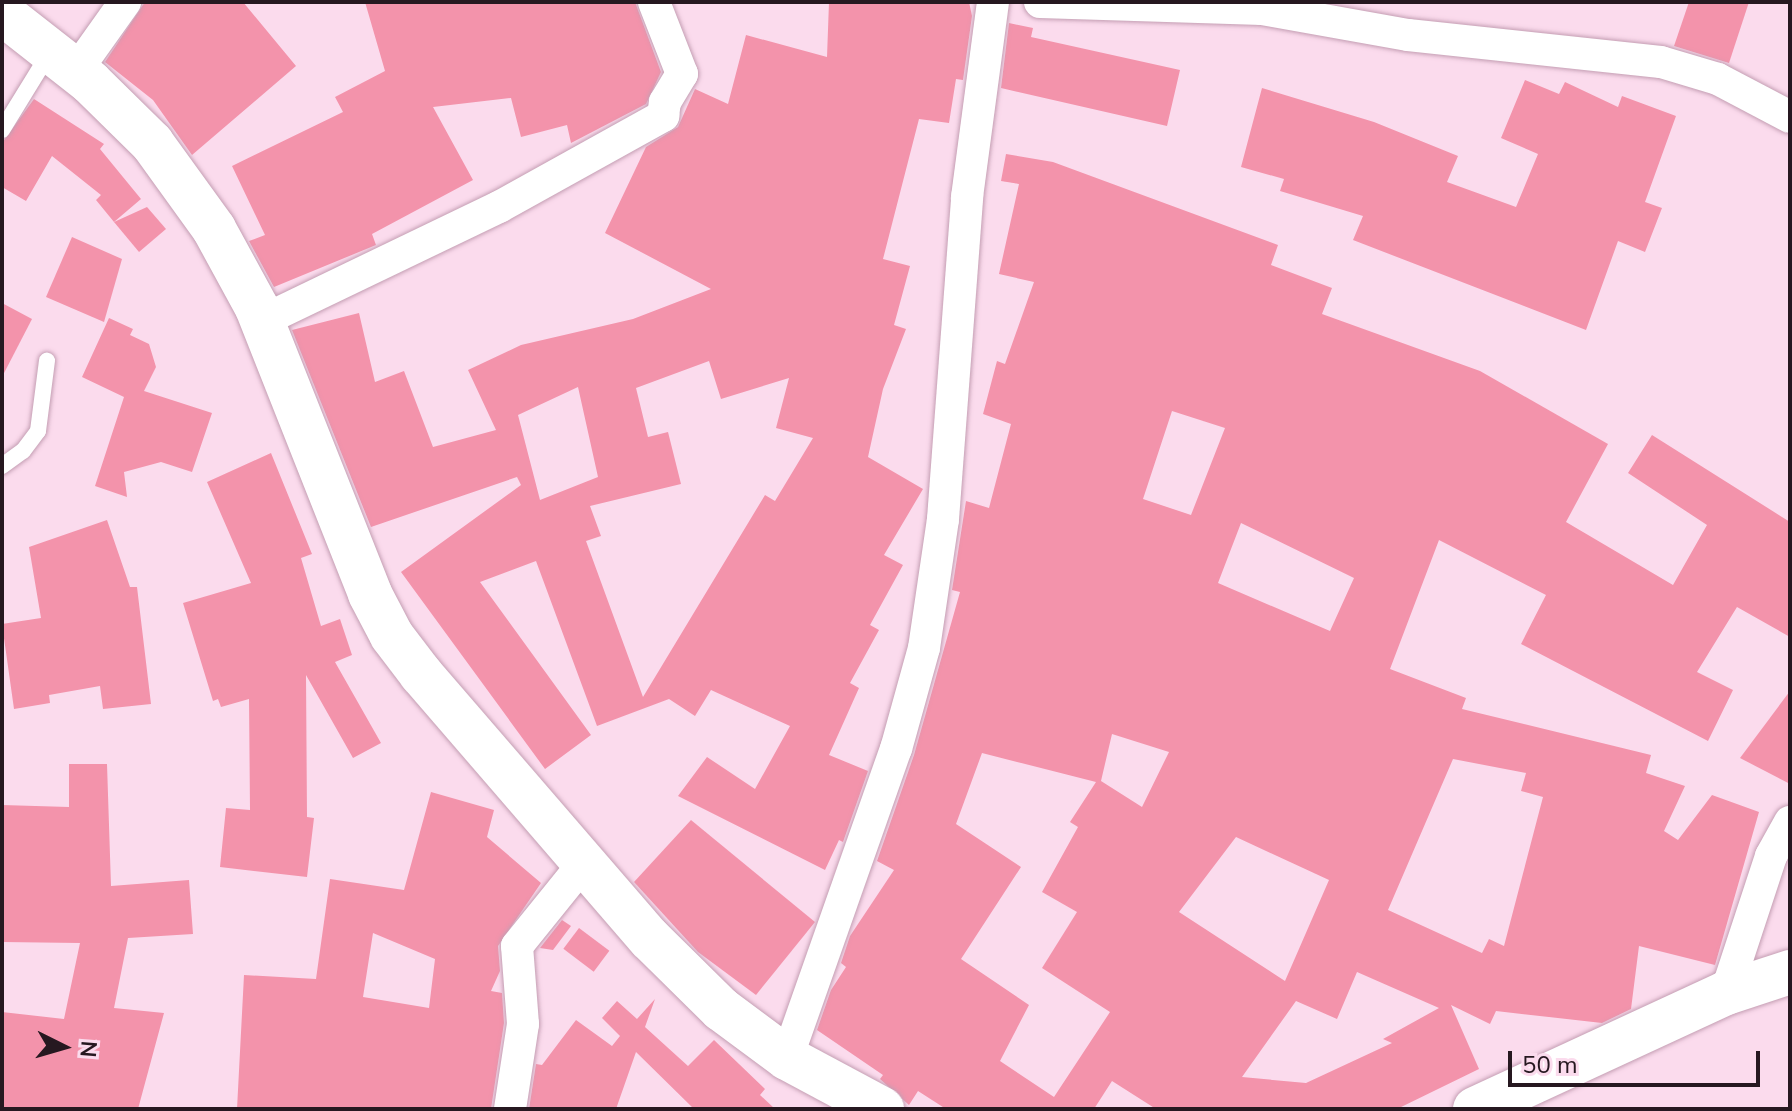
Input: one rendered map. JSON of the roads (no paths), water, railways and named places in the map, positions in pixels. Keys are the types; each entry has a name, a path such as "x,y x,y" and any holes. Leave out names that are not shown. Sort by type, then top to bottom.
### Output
{"street":[{"path":"64,61 125,2"},
{"path":"262,321 499,207 663,116 665,102 682,74 654,2"},
{"path":"787,1058 896,749 924,648 943,519 967,197 993,2"},
{"path":"1040,2 1274,11 1408,35 1661,62 1718,79 1790,117"},
{"path":"2,13 64,61 152,143 214,229 262,321 392,636 584,863 721,1009 787,1058 858,1103"},
{"path":"1726,993 1771,856 1790,822"},
{"path":"510,1109 523,1024 517,946 584,863"},
{"path":"1475,1109 1726,993 1790,972"}],"lane":[{"path":"2,130 64,61"},
{"path":"2,466 23,451 38,431 47,361"}]}
